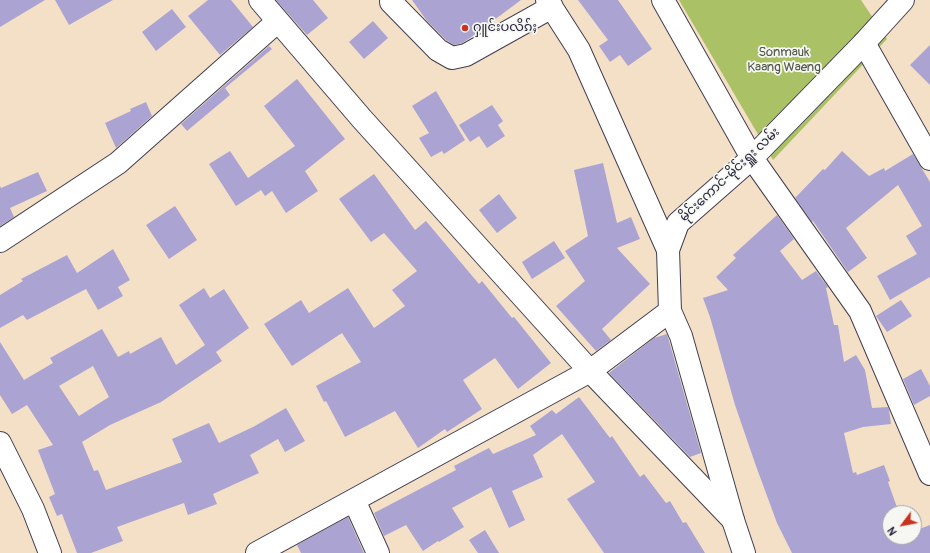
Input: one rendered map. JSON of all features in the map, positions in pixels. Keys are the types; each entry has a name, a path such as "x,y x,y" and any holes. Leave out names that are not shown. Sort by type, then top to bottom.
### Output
{"street":[{"path":"260,0 362,119 590,370 733,520"},
{"path":"663,0 752,158 860,311 930,474"},
{"name":"မိုင်းကောင်-မိုင်းရှူး လမ်း","path":"744,553 733,520 681,336 670,311 668,250 678,223 752,158 864,43 903,0"},
{"path":"391,2 438,50 452,58 466,55 549,3 579,50 668,250"},
{"path":"0,241 118,163 278,20"},
{"path":"864,43 927,145"},
{"path":"257,553 590,370 670,311"},
{"path":"0,443 33,509 50,553"},
{"path":"354,500 378,553"}],"green space":[{"name":"Sonmauk Kaang Waeng","path":"679,0 861,0 887,39 773,160"}],"building":[{"path":"0,0 45,0 0,27"},
{"path":"55,0 113,0 69,25"},
{"path":"208,0 231,0 253,27 220,55 188,16"},
{"path":"276,0 313,0 328,18 307,35"},
{"path":"412,0 521,0 470,38 462,43 454,45 446,40 427,21"},
{"path":"578,0 618,0 652,49 628,66 620,55 610,62 599,46 608,40"},
{"path":"172,9 186,27 156,51 142,32"},
{"path":"373,21 388,38 364,59 349,42"},
{"path":"930,45 930,85 910,65"},
{"path":"269,46 272,49 225,88 230,95 187,131 181,124"},
{"path":"297,79 345,139 305,171 318,191 286,213 272,191 265,196 261,190 236,206 209,164 230,151 248,178 295,146 264,106"},
{"path":"436,91 465,140 444,154 442,151 431,157 419,138 429,133 412,106"},
{"path":"146,102 152,116 116,148 105,123"},
{"path":"492,105 503,121 498,125 505,136 487,148 479,136 470,142 459,125"},
{"path":"842,151 869,176 884,168 885,171 913,154 930,182 930,277 890,300 877,276 917,254 906,236 922,226 898,185 846,228 867,258 848,272 813,221 812,222 795,198 823,169 825,170"},
{"path":"603,163 617,223 631,217 640,239 617,248 650,284 602,329 611,340 596,351 556,306 585,281 565,251 588,236 574,170"},
{"path":"38,172 47,191 10,208 14,217 0,226 0,186 1,188"},
{"path":"374,174 415,230 426,221 479,284 482,281 512,318 514,317 551,363 518,389 495,358 463,380 482,409 447,432 445,429 418,448 395,411 345,437 326,401 324,402 316,386 361,362 342,333 292,366 264,324 301,300 309,313 348,288 374,328 405,306 392,290 417,271 384,233 371,242 339,199"},
{"path":"499,194 517,218 497,233 479,210"},
{"path":"175,206 197,240 169,259 146,225"},
{"path":"777,215 794,239 780,251 802,280 816,271 828,287 826,288 834,325 838,325 844,362 856,355 865,370 872,408 888,407 891,424 863,427 844,433 853,473 856,472 857,475 884,465 896,505 882,505 882,545 922,545 922,528 930,525 930,553 792,553 777,523 756,466 735,405 710,317 703,298 728,290 716,277 736,258 733,255"},
{"path":"554,241 565,258 532,279 522,262"},
{"path":"113,249 130,280 118,287 123,296 98,310 86,289 27,320 23,315 0,328 0,295 23,281 21,279 67,255 77,273"},
{"path":"204,288 210,298 224,289 249,328 216,352 222,361 161,402 110,425 82,442 94,471 98,470 106,490 182,462 172,439 209,423 219,443 253,427 286,408 305,441 285,452 278,439 250,455 259,473 213,494 217,504 188,515 184,503 117,527 123,541 91,553 77,553 62,514 57,516 49,497 55,494 38,450 53,445 27,405 12,414 0,395 0,342 24,380 53,363 50,358 102,329 118,357 129,351 130,354 161,337 176,365 205,345 179,305","holes":["93,366 109,397 79,416 59,386"]},
{"path":"901,300 912,316 887,332 876,316"},
{"path":"667,334 701,453 690,457 609,373 654,338"},
{"path":"921,369 930,386 930,396 914,405 903,379"},
{"path":"579,397 610,438 612,436 640,477 644,474 666,503 670,501 683,523 686,522 705,553 604,553 567,499 595,482 562,434 533,455 543,477 512,491 525,520 509,528 491,487 452,508 464,527 423,551 406,525 384,536 374,513 456,470 454,466 489,448 493,454 536,435 530,426 552,410 556,414"},
{"path":"348,517 364,553 301,553 297,545"},
{"path":"485,530 499,553 478,553 469,540"}],"place":[{"name":"ႁူင်းပလိၵ်ႈ","path":"465,28"}]}
